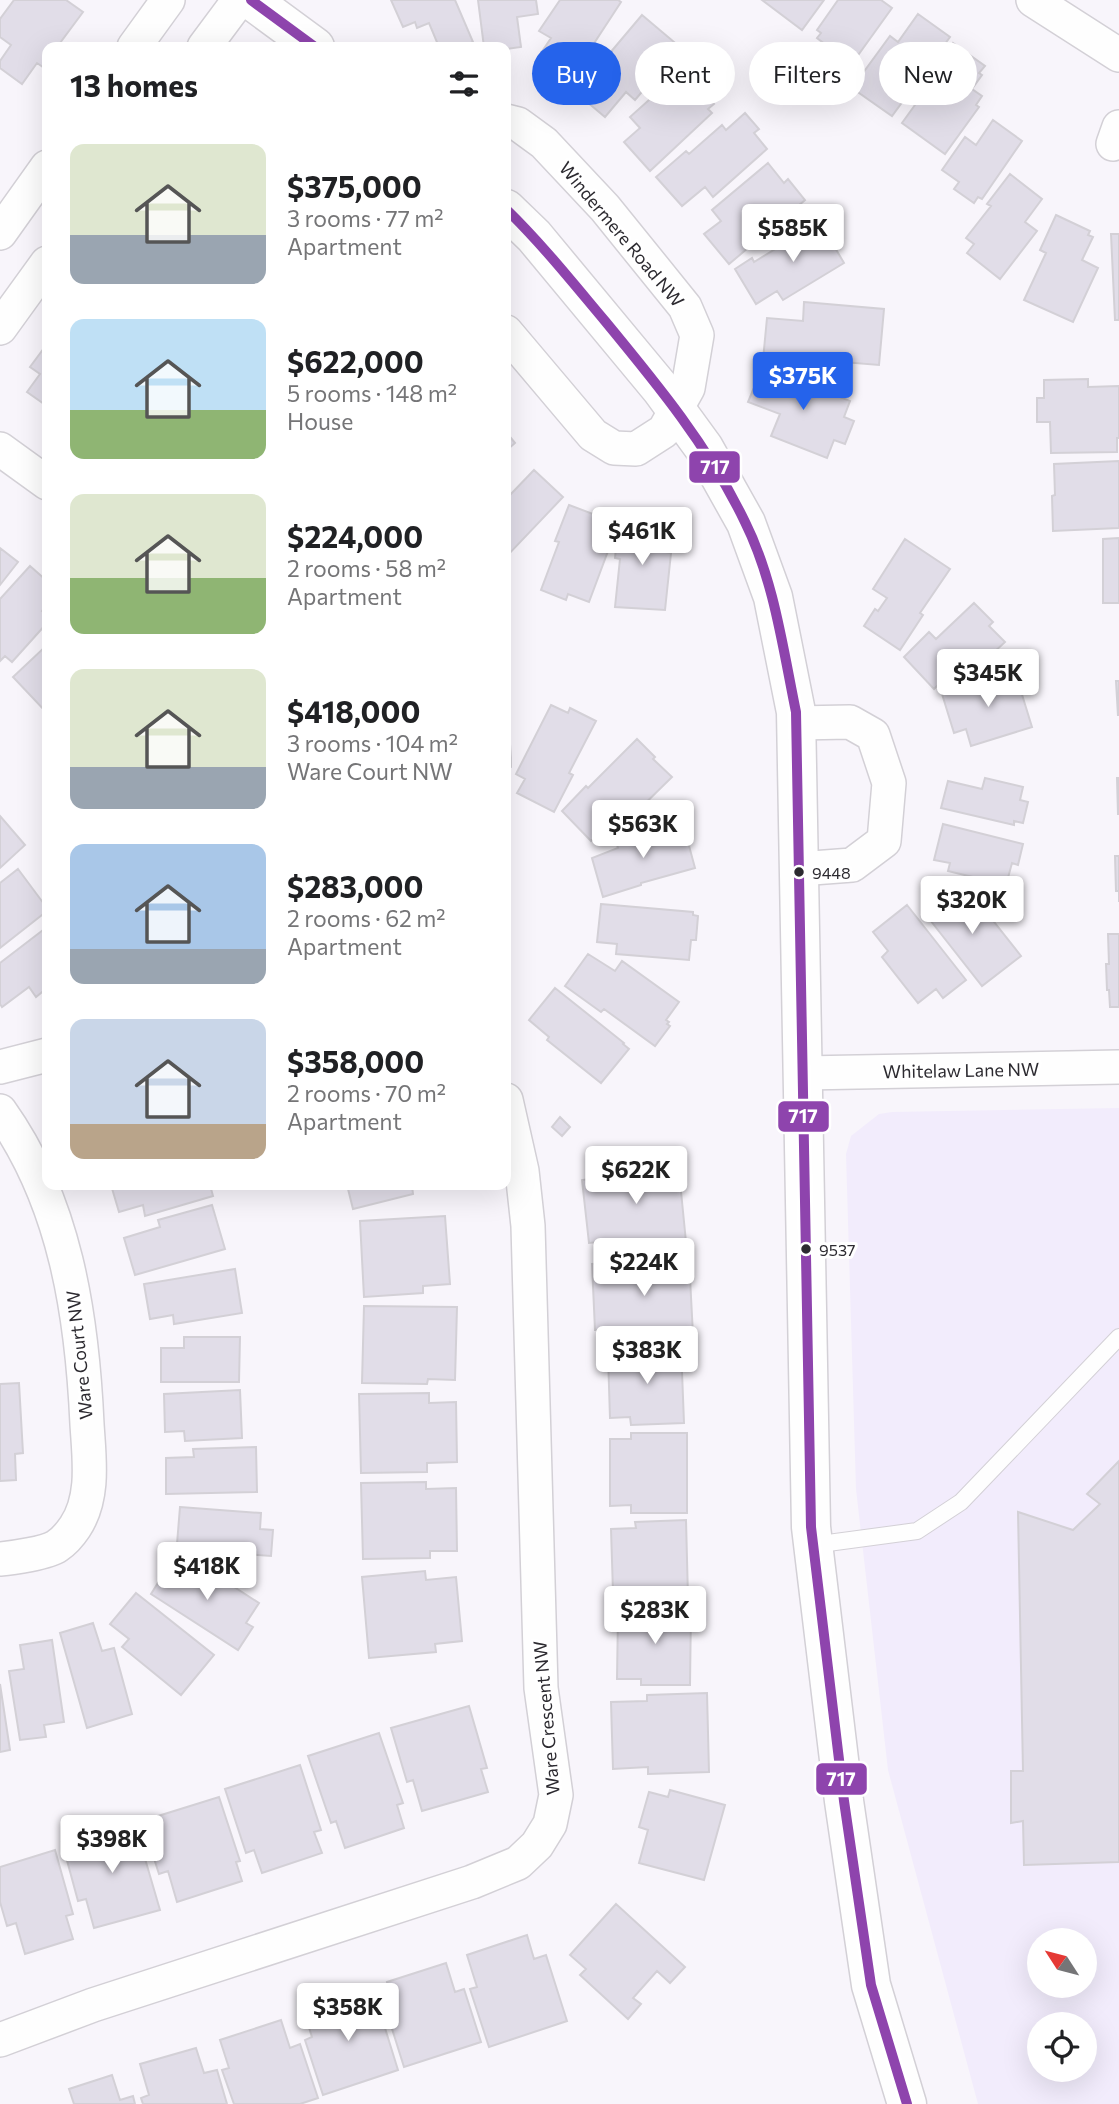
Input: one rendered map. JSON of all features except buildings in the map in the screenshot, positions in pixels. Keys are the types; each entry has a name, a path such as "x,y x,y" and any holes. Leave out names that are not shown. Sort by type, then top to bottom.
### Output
{"street":[{"path":"138,42 168,0"},
{"path":"208,42 239,0"},
{"path":"251,0 308,42"},
{"path":"1033,0 1119,54"},
{"name":"Windermere Road NW","path":"511,122 518,124 544,143 605,208 685,307 697,335 688,388 664,431 636,449 614,448 593,435 511,338"},
{"path":"0,233 42,174"},
{"path":"511,214 534,236 661,389 704,448 746,523 773,597 796,712 811,1527 844,1801 871,1985 907,2104"},
{"path":"0,328 42,270"},
{"path":"0,449 42,479"},
{"path":"796,723 850,722 873,735 889,783 884,841 852,865 799,869"},
{"path":"0,1067 42,1056"},
{"name":"Whitelaw Lane NW","path":"804,1073 1119,1067"},
{"name":"Ware Court NW","path":"0,1111 16,1136 42,1189"},
{"name":"Ware Crescent NW","path":"0,2040 93,2005 472,1882 518,1863 537,1845 550,1824 556,1795 541,1688 528,1226 522,1171 511,1122"},
{"name":"Ware Court NW","path":"0,1559 55,1548 75,1528 84,1508 90,1480 85,1370 75,1302 63,1245 43,1190"}],"lane":[{"path":"813,1545 917,1531 961,1502 1119,1337"}],"shaded area":[{"path":"1119,1108 1119,2104 978,2104 888,1770 856,1489 846,1154 851,1136 879,1114"}],"transit line":[{"name":"717","path":"251,0 308,42"},
{"name":"717","path":"511,214 557,264 644,368 699,442 731,494 755,544 782,639 796,712 811,1527 844,1801 871,1985 907,2104"}],"place":[{"name":"9448","path":"799,872"},
{"name":"9537","path":"806,1249"}]}
